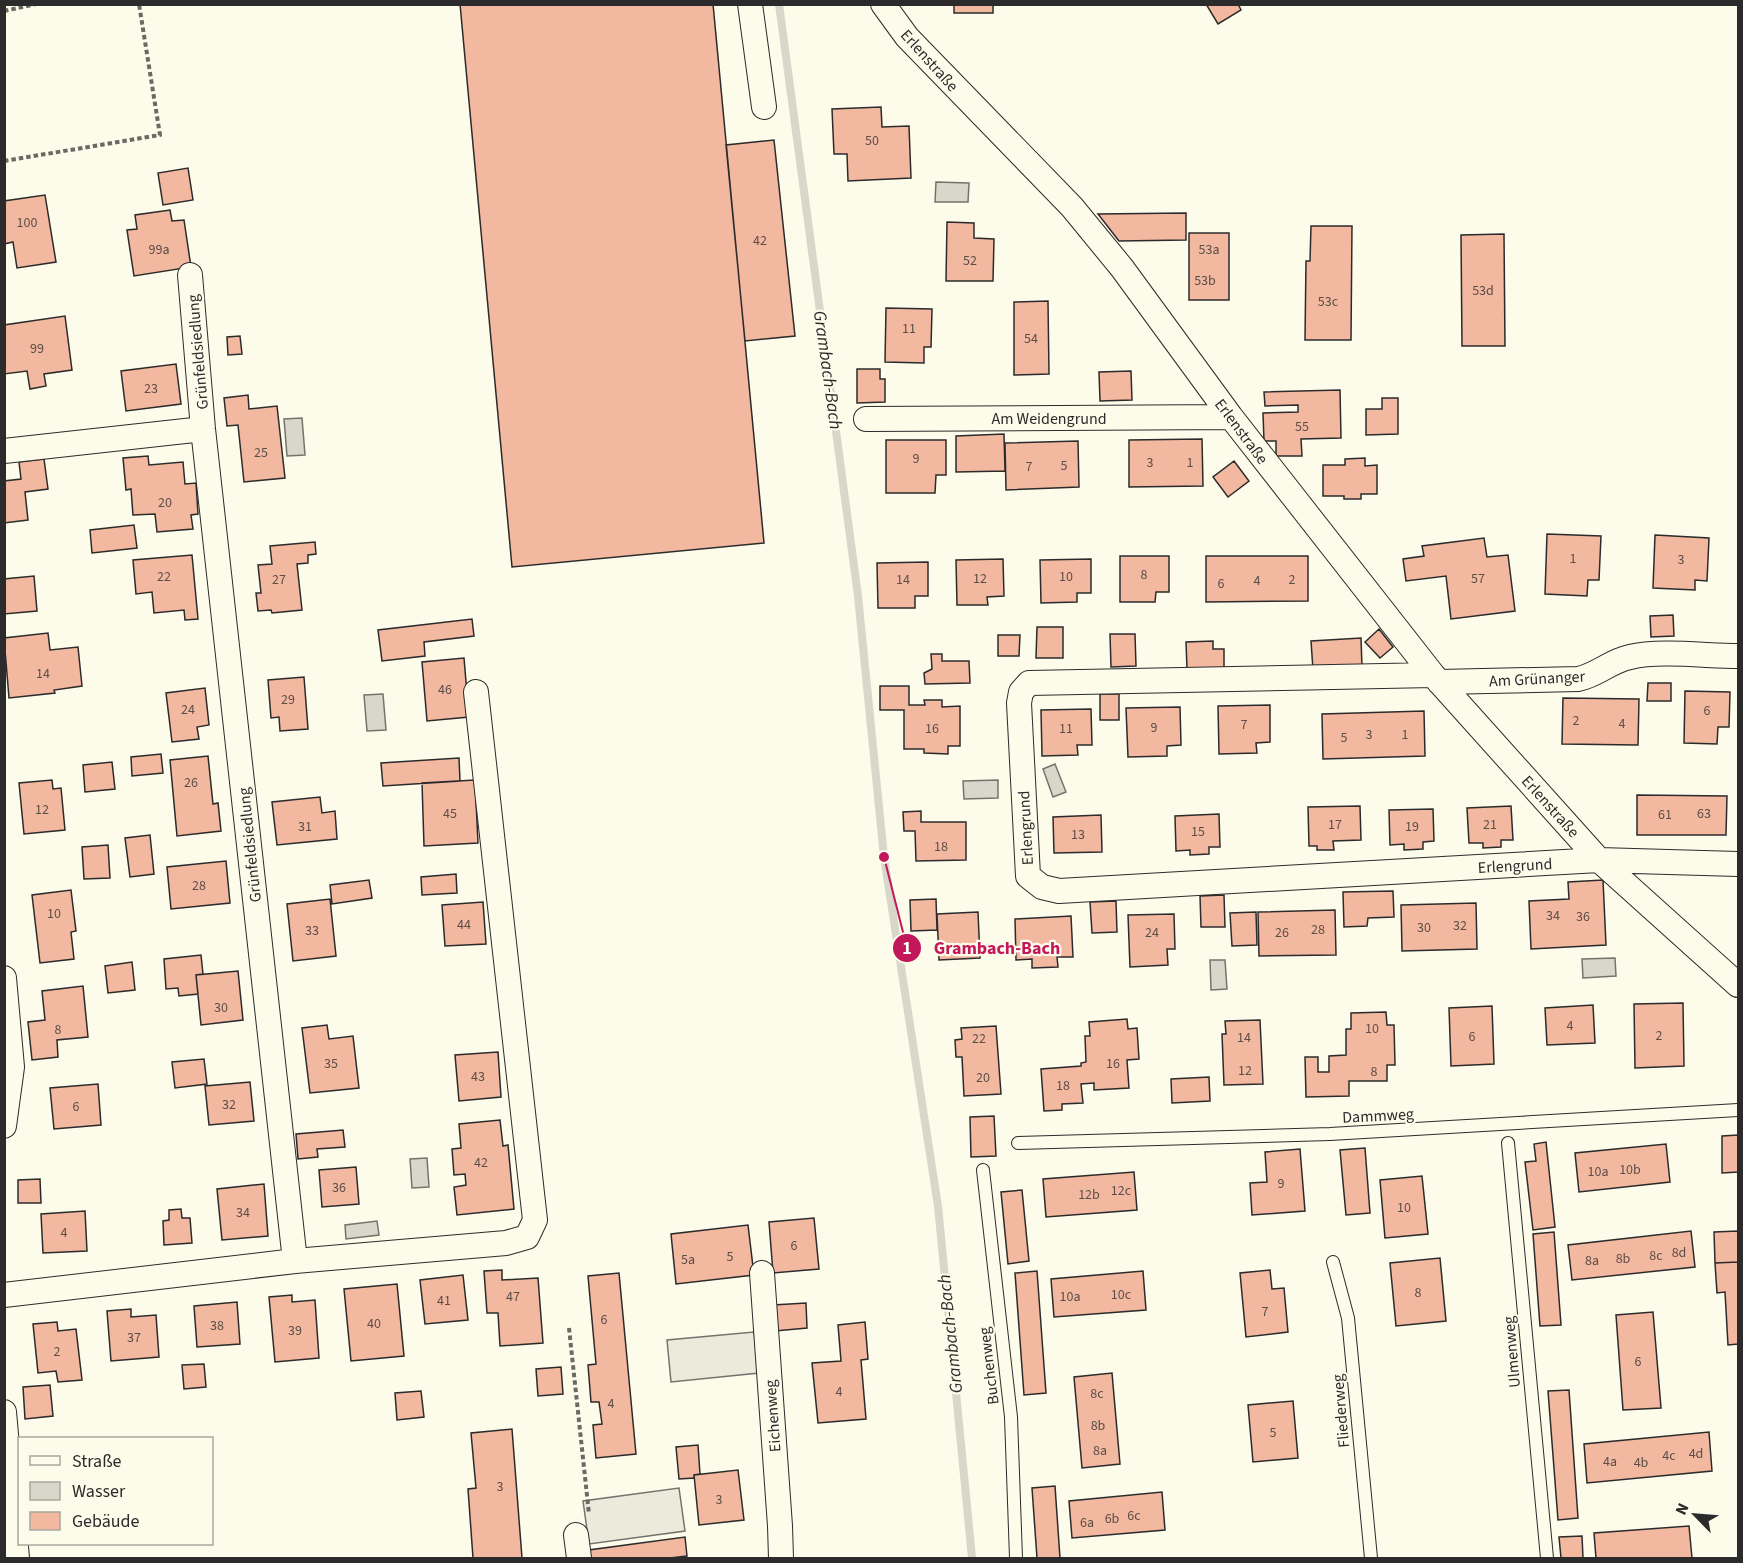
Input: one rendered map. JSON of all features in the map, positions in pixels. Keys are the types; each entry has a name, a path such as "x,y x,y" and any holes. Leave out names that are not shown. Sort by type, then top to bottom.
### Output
{"street":[{"path":"750,4 764,107"},
{"name":"Erlenstraße","path":"883,4 907,38 1072,207 1122,268 1231,417 1436,679 1599,860 1738,985"},
{"name":"Grünfeldsiedlung","path":"190,274 203,429 294,1261"},
{"name":"Am Weidengrund","path":"866,420 1231,417"},
{"name":"Grünfeldsiedlung","path":"4,451 203,429"},
{"name":"Am Grünanger","path":"1436,679 1578,679 1591,676 1617,661 1645,655 1738,656"},
{"name":"Erlengrund","path":"1436,679 1029,683 1021,692 1019,703 1028,876 1041,887 1059,891 1599,860"},
{"path":"4,1295 294,1261 506,1243 527,1237 536,1220 476,692"},
{"path":"1599,860 1738,864"},
{"path":"4,978 12,1067 4,1126"},
{"name":"Eichenweg","path":"762,1273 781,1558"},
{"path":"4,1412 16,1558"},
{"path":"579,1558 583,1527"}],"lane":[{"name":"Dammweg","path":"1018,1143 1330,1134 1738,1110"},
{"name":"Ulmenweg","path":"1508,1143 1548,1558"},
{"name":"Buchenweg","path":"983,1170 1011,1417 1016,1558"},
{"name":"Fliederweg","path":"1333,1263 1348,1318 1371,1558"}],"path":[{"path":"4,10 36,4"},
{"path":"4,161 160,135 139,4"},
{"path":"569,1328 583,1527"}],"shaded area":[{"path":"754,1332 759,1373 671,1382 667,1340"},
{"path":"679,1488 685,1531 589,1544 583,1501"}],"water":[{"path":"936,182 969,183 968,202 935,202"},
{"path":"302,418 305,455 287,456 284,419"},
{"path":"383,694 386,730 367,731 364,695"},
{"path":"1055,764 1066,792 1053,797 1043,769"},
{"path":"998,780 998,798 964,799 963,781"},
{"path":"1615,958 1616,976 1583,978 1582,959"},
{"path":"1210,960 1225,960 1227,989 1211,990"},
{"path":"427,1158 429,1187 412,1188 410,1159"},
{"path":"377,1221 379,1235 346,1239 345,1225"}],"building":[{"path":"460,4 713,4 764,543 512,567"},
{"path":"954,4 993,4 993,13 954,13"},
{"path":"1206,4 1238,4 1241,10 1218,24"},
{"path":"881,107 882,127 909,126 911,178 848,181 847,154 834,154 832,109"},
{"path":"774,140 795,336 745,341 726,145"},
{"path":"188,168 193,200 163,205 158,173"},
{"path":"45,195 56,262 17,268 13,242 4,244 4,201"},
{"path":"170,210 172,221 184,220 191,267 134,276 127,230 137,229 135,215"},
{"path":"1186,213 1186,240 1119,241 1098,214"},
{"path":"947,222 974,223 974,238 994,239 993,281 946,281"},
{"path":"1311,226 1352,226 1351,340 1305,340 1306,261 1310,261"},
{"path":"1189,233 1229,233 1229,300 1189,300"},
{"path":"1504,234 1505,346 1462,346 1461,235"},
{"path":"1048,301 1049,374 1014,375 1014,302"},
{"path":"886,308 932,309 931,347 924,347 924,363 885,362"},
{"path":"65,316 72,370 44,374 46,386 30,389 27,371 4,374 4,325"},
{"path":"240,336 242,354 228,355 227,337"},
{"path":"176,364 181,404 126,411 121,371"},
{"path":"857,369 880,369 880,379 885,379 885,402 857,403"},
{"path":"1131,371 1132,400 1100,401 1099,372"},
{"path":"1340,390 1341,438 1301,439 1302,456 1276,456 1276,441 1264,441 1263,413 1298,412 1298,405 1265,406 1264,392"},
{"path":"248,395 249,409 277,406 285,478 244,482 238,425 227,426 224,398"},
{"path":"1382,398 1398,398 1398,434 1366,435 1366,409 1382,409"},
{"path":"1004,434 1005,471 956,472 956,436"},
{"path":"1202,439 1203,486 1129,487 1129,440"},
{"path":"886,440 946,440 946,475 936,475 935,493 886,493"},
{"path":"1078,441 1079,487 1006,490 1005,443"},
{"path":"148,456 149,465 183,462 185,484 196,483 198,514 191,515 193,529 157,532 155,514 133,515 131,489 126,490 123,458"},
{"path":"1365,458 1365,466 1377,465 1377,494 1361,494 1361,499 1323,496 1323,465 1345,465 1345,459"},
{"path":"44,459 48,489 25,492 28,520 4,523 4,481 21,479 19,462"},
{"path":"1234,461 1249,481 1228,497 1213,477"},
{"path":"134,525 137,548 92,553 90,530"},
{"path":"1547,534 1601,536 1599,580 1588,580 1587,596 1545,594"},
{"path":"1655,535 1709,538 1707,581 1695,580 1695,590 1653,588"},
{"path":"1484,538 1487,557 1508,555 1515,611 1451,619 1446,576 1406,581 1403,559 1424,556 1422,546"},
{"path":"315,542 316,554 308,555 308,563 297,564 302,610 272,613 271,610 258,611 256,593 261,593 258,565 272,564 270,546"},
{"path":"192,555 198,619 185,620 184,610 154,613 152,592 136,594 133,560"},
{"path":"1120,556 1169,556 1169,592 1156,592 1155,602 1120,602"},
{"path":"1206,556 1308,556 1308,601 1206,602"},
{"path":"1003,559 1004,596 987,597 988,605 957,605 956,560"},
{"path":"1091,559 1091,593 1077,593 1077,602 1041,603 1040,560"},
{"path":"928,562 928,596 915,596 915,608 878,608 877,563"},
{"path":"34,576 37,611 4,614 4,579"},
{"path":"1673,615 1674,636 1651,637 1650,616"},
{"path":"472,619 474,636 424,642 425,656 382,661 378,630"},
{"path":"1037,627 1063,627 1063,658 1036,658"},
{"path":"1379,629 1393,647 1380,658 1365,642"},
{"path":"48,633 50,650 78,647 82,686 54,690 55,693 9,698 4,638"},
{"path":"1110,634 1135,634 1136,666 1111,667"},
{"path":"998,635 1020,635 1019,656 998,656"},
{"path":"1361,638 1362,667 1313,670 1311,641"},
{"path":"1213,641 1213,649 1224,649 1224,668 1187,669 1186,642"},
{"path":"931,654 942,654 942,661 969,661 970,683 925,684 924,673 932,669"},
{"path":"464,658 469,717 427,721 422,662"},
{"path":"304,677 308,729 280,731 279,717 271,718 268,680"},
{"path":"1648,683 1671,683 1671,701 1647,701"},
{"path":"880,686 909,686 909,705 925,705 924,700 942,700 942,707 960,706 960,746 948,746 948,754 924,753 924,749 904,749 904,710 880,710"},
{"path":"205,688 209,725 197,727 199,739 172,742 166,693"},
{"path":"1685,691 1730,692 1729,727 1718,727 1717,744 1684,743"},
{"path":"1100,694 1119,694 1119,720 1100,720"},
{"path":"1563,698 1639,699 1638,745 1562,744"},
{"path":"1270,705 1270,742 1256,743 1257,753 1219,754 1218,706"},
{"path":"1180,707 1181,745 1167,746 1167,756 1128,757 1126,708"},
{"path":"1091,709 1092,745 1077,745 1078,755 1042,756 1041,710"},
{"path":"1424,711 1425,756 1323,759 1322,714"},
{"path":"161,754 163,773 132,776 131,757"},
{"path":"208,756 213,804 218,803 221,831 177,836 170,760"},
{"path":"459,758 460,781 383,786 381,763"},
{"path":"112,762 115,789 85,792 83,765"},
{"path":"52,780 53,789 61,788 65,830 24,834 19,783"},
{"path":"475,780 478,843 424,846 422,783"},
{"path":"1637,795 1727,796 1726,835 1637,835"},
{"path":"320,797 322,813 335,811 337,839 277,845 272,802"},
{"path":"1360,806 1361,840 1333,841 1334,850 1317,850 1317,846 1309,846 1308,807"},
{"path":"1511,806 1513,840 1501,840 1501,847 1483,848 1483,843 1469,843 1467,808"},
{"path":"1433,809 1434,841 1423,842 1423,849 1404,850 1404,844 1390,845 1389,810"},
{"path":"921,811 921,822 966,822 966,860 916,861 915,831 904,831 903,812"},
{"path":"1219,814 1220,847 1209,847 1209,854 1190,855 1190,850 1176,851 1175,816"},
{"path":"1101,815 1102,852 1054,853 1053,817"},
{"path":"150,835 154,874 130,877 125,838"},
{"path":"108,845 110,878 84,879 82,847"},
{"path":"226,861 230,903 171,909 167,867"},
{"path":"456,874 457,893 422,895 421,877"},
{"path":"369,880 372,898 332,904 330,885"},
{"path":"1603,880 1606,945 1531,949 1529,901 1569,899 1568,882"},
{"path":"71,890 76,931 71,932 74,959 40,963 32,895"},
{"path":"1393,891 1394,917 1368,918 1367,926 1344,927 1343,892"},
{"path":"1224,895 1225,927 1201,927 1200,896"},
{"path":"330,899 336,956 293,961 287,904"},
{"path":"936,899 937,930 911,931 910,900"},
{"path":"1116,901 1117,932 1092,933 1090,902"},
{"path":"483,902 486,944 445,946 442,905"},
{"path":"1476,903 1477,949 1402,951 1401,905"},
{"path":"1335,910 1336,955 1259,956 1258,912"},
{"path":"978,912 980,958 939,960 937,914"},
{"path":"1256,912 1257,945 1232,946 1230,913"},
{"path":"1174,914 1175,949 1167,949 1168,965 1130,967 1128,915"},
{"path":"1071,916 1073,957 1057,957 1058,967 1032,968 1032,959 1016,960 1015,919"},
{"path":"201,955 203,974 196,975 198,994 179,996 178,988 166,989 164,959"},
{"path":"132,962 135,990 108,993 105,966"},
{"path":"238,971 243,1020 201,1025 196,975"},
{"path":"83,986 88,1037 57,1040 58,1057 32,1060 28,1022 45,1020 42,991"},
{"path":"1683,1003 1684,1066 1635,1068 1634,1004"},
{"path":"1593,1005 1595,1043 1547,1045 1545,1008"},
{"path":"1492,1006 1494,1064 1451,1066 1449,1008"},
{"path":"1386,1012 1387,1025 1394,1025 1395,1065 1387,1065 1387,1081 1349,1081 1349,1096 1306,1097 1305,1057 1318,1057 1318,1072 1329,1072 1329,1056 1346,1055 1346,1029 1351,1029 1351,1013"},
{"path":"1127,1019 1128,1029 1137,1028 1139,1059 1127,1060 1129,1088 1094,1090 1094,1083 1081,1084 1083,1103 1062,1104 1062,1110 1044,1111 1041,1069 1081,1066 1081,1063 1086,1062 1085,1036 1090,1036 1089,1022"},
{"path":"1260,1020 1263,1084 1224,1085 1222,1034 1226,1034 1225,1021"},
{"path":"327,1025 329,1039 353,1036 359,1088 310,1093 302,1028"},
{"path":"996,1026 1001,1094 964,1096 962,1057 956,1057 955,1040 962,1039 961,1028"},
{"path":"498,1052 501,1097 459,1101 455,1055"},
{"path":"204,1059 207,1084 175,1088 172,1062"},
{"path":"1209,1077 1210,1101 1172,1103 1171,1079"},
{"path":"250,1082 254,1121 209,1125 205,1086"},
{"path":"98,1084 101,1125 54,1129 50,1088"},
{"path":"994,1116 996,1156 971,1157 970,1117"},
{"path":"500,1120 503,1146 508,1145 514,1209 457,1215 454,1187 466,1185 465,1174 454,1175 452,1149 461,1148 459,1124"},
{"path":"343,1130 345,1147 317,1149 318,1157 298,1159 296,1134"},
{"path":"1738,1135 1738,1172 1722,1173 1722,1136"},
{"path":"1546,1142 1555,1227 1533,1230 1525,1162 1536,1161 1534,1144"},
{"path":"1666,1144 1670,1182 1579,1192 1575,1153"},
{"path":"1365,1148 1370,1213 1346,1215 1340,1150"},
{"path":"1300,1149 1305,1211 1252,1215 1250,1183 1267,1182 1265,1152"},
{"path":"356,1167 359,1204 322,1207 319,1170"},
{"path":"1134,1172 1137,1210 1046,1217 1043,1179"},
{"path":"1422,1176 1428,1234 1385,1238 1380,1180"},
{"path":"40,1179 41,1203 18,1203 18,1180"},
{"path":"264,1184 268,1236 222,1240 217,1189"},
{"path":"1022,1190 1029,1261 1008,1264 1001,1192"},
{"path":"181,1209 182,1218 190,1218 192,1243 164,1245 163,1221 169,1220 169,1210"},
{"path":"85,1211 87,1251 43,1253 41,1214"},
{"path":"814,1218 819,1269 773,1273 769,1222"},
{"path":"748,1225 754,1275 676,1284 671,1234"},
{"path":"1691,1231 1695,1267 1572,1280 1568,1245"},
{"path":"1738,1231 1738,1262 1715,1263 1714,1232"},
{"path":"1554,1232 1561,1325 1540,1326 1533,1234"},
{"path":"1440,1258 1446,1321 1396,1326 1390,1263"},
{"path":"1738,1262 1738,1344 1728,1345 1725,1292 1717,1293 1715,1263"},
{"path":"502,1270 502,1280 538,1278 543,1343 500,1346 498,1313 487,1313 484,1271"},
{"path":"1270,1270 1272,1289 1284,1288 1288,1332 1246,1337 1240,1273"},
{"path":"1037,1271 1046,1393 1024,1395 1015,1273"},
{"path":"1143,1271 1146,1310 1054,1317 1051,1279"},
{"path":"619,1273 636,1454 596,1458 593,1425 602,1424 599,1402 591,1402 588,1365 596,1364 588,1276"},
{"path":"463,1275 468,1320 425,1324 420,1280"},
{"path":"397,1284 404,1356 351,1361 344,1289"},
{"path":"292,1295 292,1302 315,1300 319,1358 275,1362 269,1297"},
{"path":"237,1302 240,1344 197,1347 194,1306"},
{"path":"806,1303 807,1328 775,1331 773,1305"},
{"path":"131,1309 131,1317 156,1315 159,1357 111,1361 107,1311"},
{"path":"1653,1312 1661,1408 1623,1410 1616,1315"},
{"path":"57,1322 58,1331 76,1329 82,1380 58,1382 56,1371 38,1373 33,1324"},
{"path":"865,1322 868,1359 861,1360 866,1419 818,1423 812,1363 841,1361 838,1325"},
{"path":"204,1364 206,1387 184,1389 182,1365"},
{"path":"561,1367 563,1394 538,1396 536,1369"},
{"path":"1112,1373 1120,1464 1082,1468 1074,1377"},
{"path":"50,1385 53,1416 25,1419 23,1387"},
{"path":"1569,1390 1578,1518 1558,1520 1548,1391"},
{"path":"421,1391 424,1417 397,1420 395,1393"},
{"path":"1293,1401 1298,1458 1253,1462 1248,1405"},
{"path":"512,1429 522,1558 473,1558 468,1489 476,1488 471,1433"},
{"path":"1709,1432 1712,1471 1587,1483 1584,1444"},
{"path":"698,1445 700,1474 694,1475 694,1478 679,1479 676,1447"},
{"path":"738,1470 744,1520 699,1525 694,1475"},
{"path":"1055,1486 1060,1558 1037,1558 1032,1488"},
{"path":"1162,1492 1165,1530 1072,1538 1069,1501"},
{"path":"1689,1526 1692,1558 1596,1558 1594,1533"},
{"path":"1582,1536 1583,1558 1561,1558 1559,1537"},
{"path":"685,1537 687,1556 591,1558 589,1550"}],"waterway":[{"name":"Grambach-Bach","path":"779,4 858,596 884,857 938,1206 972,1558"}],"place":[{"name":"Grambach-Bach","path":"884,857"}]}
